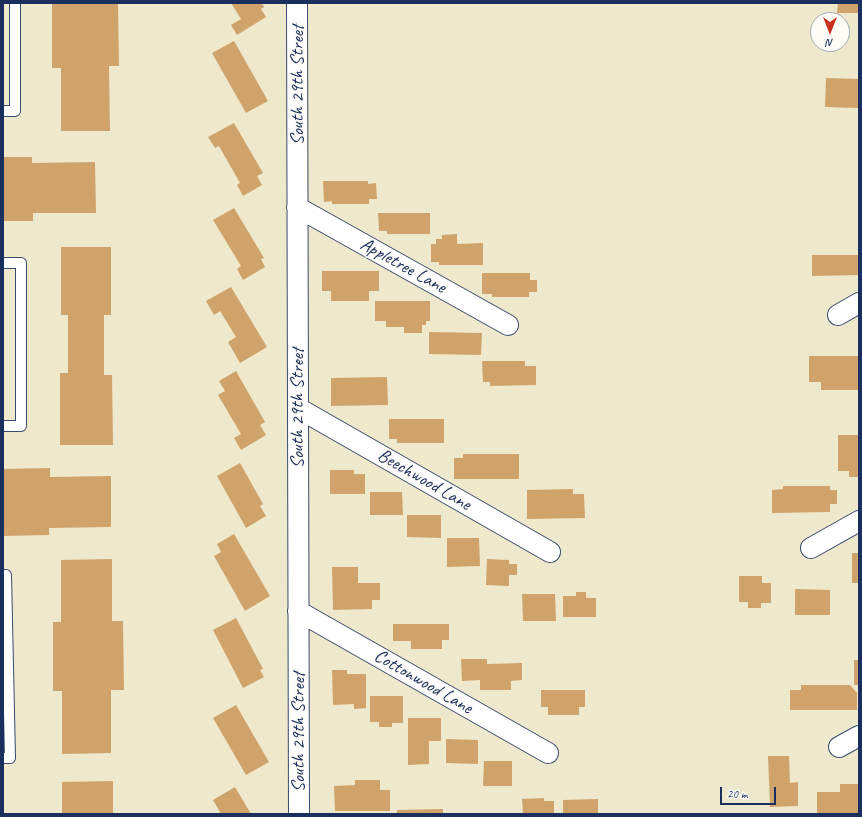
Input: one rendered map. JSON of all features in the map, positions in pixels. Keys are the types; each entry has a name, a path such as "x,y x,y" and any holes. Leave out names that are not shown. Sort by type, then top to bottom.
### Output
{"street":[{"name":"South 29th Street","path":"297,3 299,814"},
{"name":"Appletree Lane","path":"297,207 508,325"},
{"path":"838,315 859,303"},
{"name":"Beechwood Lane","path":"298,408 550,552"},
{"path":"811,548 859,521"},
{"name":"Cottonwood Lane","path":"298,611 548,753"},
{"path":"839,747 859,736"}],"lane":[{"path":"3,111 15,111 14,3"},
{"path":"3,263 21,263 21,426 3,426"},
{"path":"3,575 6,574 10,758 3,758"}],"building":[{"path":"52,3 118,3 119,66 109,66 110,131 61,131 61,68 52,68"},
{"path":"231,3 262,3 264,7 261,9 266,17 237,35 231,25 241,19"},
{"path":"838,3 859,3 859,13 837,12"},
{"path":"234,41 268,101 246,113 212,53"},
{"path":"826,78 859,79 858,108 825,107"},
{"path":"234,123 263,173 257,176 262,185 243,196 237,185 240,183 219,146 215,148 208,137"},
{"path":"3,157 32,157 32,163 95,162 96,213 33,213 33,221 3,221"},
{"path":"323,181 368,181 368,184 376,183 377,199 369,199 369,204 332,204 332,201 324,202"},
{"path":"234,208 264,258 261,259 265,267 243,280 237,269 241,266 213,220"},
{"path":"378,213 430,213 430,234 387,234 387,231 379,231"},
{"path":"457,234 457,244 483,243 483,265 439,265 439,262 431,262 431,244 436,244 436,239 442,239 442,235"},
{"path":"61,247 111,247 111,315 104,315 104,375 112,375 113,445 60,445 60,373 68,373 68,315 61,315"},
{"path":"812,255 859,255 859,275 812,276"},
{"path":"322,271 379,271 379,291 369,291 369,301 331,301 331,291 322,291"},
{"path":"482,273 530,273 530,280 537,280 537,292 529,292 529,297 492,297 492,294 482,294"},
{"path":"231,287 267,347 240,363 228,342 236,337 220,311 214,315 206,301"},
{"path":"375,301 430,301 430,321 426,321 426,325 422,325 422,333 404,333 404,327 386,327 386,321 375,321"},
{"path":"429,332 482,333 481,355 429,354"},
{"path":"809,356 859,356 859,390 821,390 821,382 809,382"},
{"path":"482,361 525,361 525,366 536,366 536,385 490,386 490,382 483,382"},
{"path":"236,371 265,422 260,425 266,435 241,450 234,438 241,434 218,395 225,391 219,381"},
{"path":"387,377 388,405 331,406 331,378"},
{"path":"389,419 444,419 444,443 397,443 397,439 389,439"},
{"path":"838,435 859,435 859,477 849,477 849,471 838,471"},
{"path":"463,454 519,454 519,479 454,479 454,458 463,458"},
{"path":"240,463 263,504 260,506 266,516 246,528 217,476"},
{"path":"50,468 50,477 111,476 111,527 49,528 49,535 3,536 3,469"},
{"path":"330,470 354,470 354,474 365,474 365,494 330,494"},
{"path":"783,486 830,486 830,490 837,490 837,504 830,504 830,512 772,513 772,490 783,489"},
{"path":"573,489 573,494 584,494 585,518 527,519 527,490"},
{"path":"370,492 402,492 403,515 370,515"},
{"path":"407,515 441,515 441,538 407,537"},
{"path":"234,534 270,596 245,611 214,556 221,552 217,544"},
{"path":"447,538 479,538 480,566 447,567"},
{"path":"852,553 859,553 859,583 852,583"},
{"path":"112,559 112,621 123,621 124,690 111,690 111,753 62,754 62,691 53,691 53,622 61,622 61,560"},
{"path":"487,559 509,560 509,564 517,564 517,575 509,575 509,586 486,585"},
{"path":"332,567 358,567 358,583 380,583 380,600 372,600 372,609 333,610"},
{"path":"739,576 762,576 762,583 771,583 771,603 761,603 761,608 748,608 748,602 739,602"},
{"path":"795,589 830,590 830,615 795,615"},
{"path":"576,592 586,592 586,598 596,598 596,617 563,617 563,596 576,596"},
{"path":"522,594 555,594 556,621 523,621"},
{"path":"236,618 263,669 260,670 264,677 243,688 213,630"},
{"path":"393,624 449,624 449,640 442,640 442,649 411,649 411,641 393,641"},
{"path":"461,659 487,659 487,664 522,663 522,680 511,681 511,690 480,690 480,680 462,681"},
{"path":"854,660 859,660 859,685 854,685"},
{"path":"332,670 347,670 347,674 366,674 366,708 354,709 354,704 333,705"},
{"path":"801,685 850,685 857,693 857,710 790,710 790,690 801,690"},
{"path":"541,690 585,690 585,707 579,707 579,715 548,715 548,707 541,707"},
{"path":"370,696 403,696 403,723 392,723 392,727 379,727 379,722 370,722"},
{"path":"236,705 269,762 246,775 213,718"},
{"path":"408,718 441,718 441,741 429,741 429,764 408,765"},
{"path":"446,739 478,740 478,764 446,763"},
{"path":"768,756 789,756 790,783 798,782 798,806 770,807"},
{"path":"484,761 512,761 512,786 483,786"},
{"path":"355,780 380,780 380,790 390,790 390,811 335,811 334,786 355,785"},
{"path":"113,781 113,814 62,814 62,782"},
{"path":"840,784 859,784 859,814 817,814 817,792 840,792"},
{"path":"235,787 251,814 221,814 213,800"},
{"path":"544,798 544,801 554,801 554,814 523,814 522,799"},
{"path":"598,799 598,814 563,814 563,800"},
{"path":"443,809 443,814 397,814 397,810"}]}
